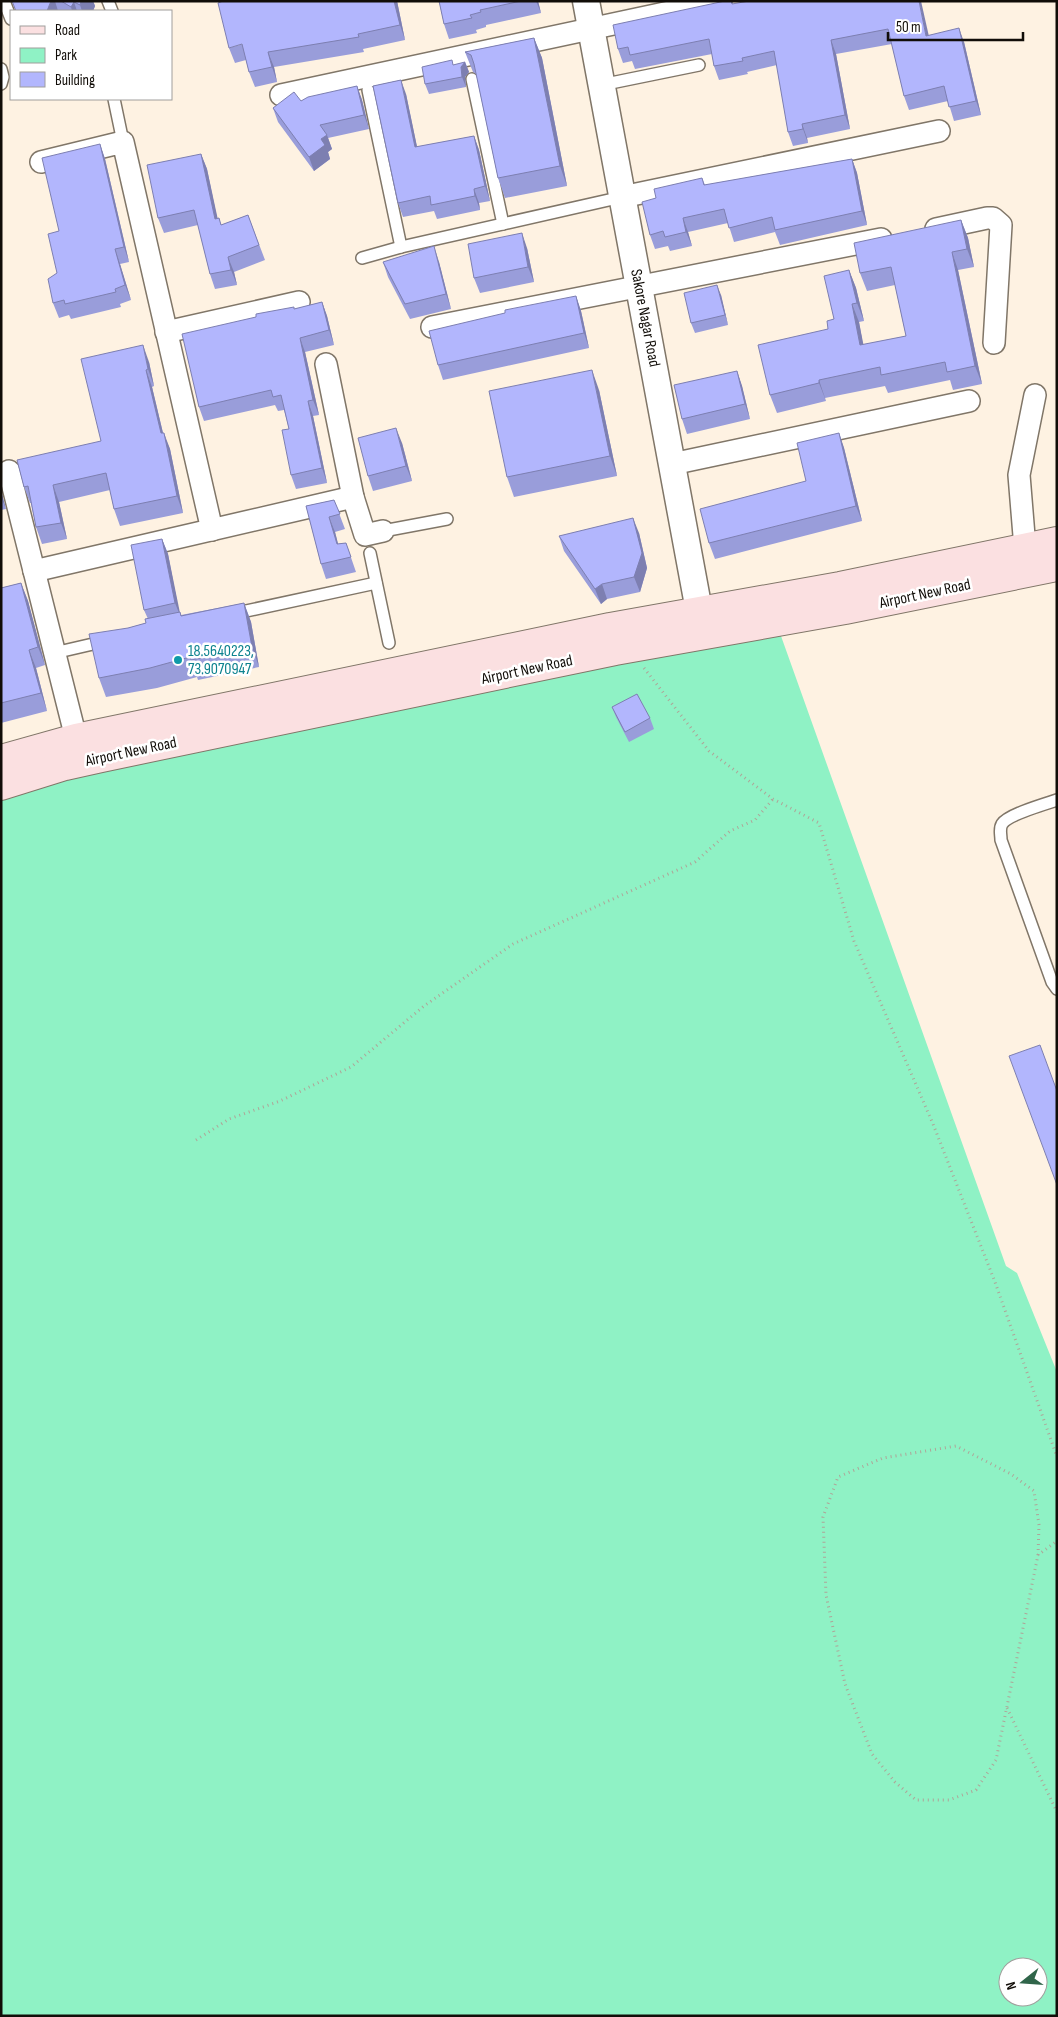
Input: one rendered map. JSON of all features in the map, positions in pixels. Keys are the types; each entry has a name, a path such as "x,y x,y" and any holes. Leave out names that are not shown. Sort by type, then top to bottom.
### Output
{"main road":[{"name":"Airport New Road","path":"1,759 76,738 701,623 840,586 1057,542"},
{"name":"Airport New Road","path":"1,786 65,766 101,758 629,649 701,623 845,610 1057,567"}],"street":[{"name":"Sakore Nagar Road","path":"586,1 672,464 688,516 701,623"},
{"path":"281,95 721,1"},
{"path":"622,197 938,132"},
{"path":"42,162 123,142 212,530"},
{"path":"432,327 987,218 998,220 1002,231 994,343"},
{"path":"166,332 299,302"},
{"path":"326,364 353,497 365,535 383,531"},
{"path":"1025,548 1019,475 1035,395"},
{"path":"672,464 968,401"},
{"path":"9,471 76,738"},
{"path":"34,571 353,497"}],"lane":[{"path":"4,1 10,16"},
{"path":"601,85 699,65"},
{"path":"1,69 3,77 1,84"},
{"path":"472,79 503,224"},
{"path":"368,90 401,247"},
{"path":"114,100 123,142"},
{"path":"362,258 401,247 622,197"},
{"path":"383,531 447,518"},
{"path":"370,553 389,644"},
{"path":"223,616 376,583"},
{"path":"54,653 120,638"},
{"path":"1057,800 1003,822 1000,829 1001,840 1052,982 1057,989"}],"path":[{"path":"629,649 709,751 772,799 819,823 854,942 936,1133 998,1292 1057,1456"},
{"path":"196,1140 229,1119 280,1101 351,1067 424,1006 513,944 695,862 730,831 756,820 772,799"},
{"path":"956,1446 1012,1474 1034,1492 1039,1525 1038,1555 996,1760 976,1790 950,1800 916,1800 895,1782 872,1754 845,1684 826,1595 822,1517 838,1477 883,1458 956,1446"},
{"path":"1038,1555 1057,1540"},
{"path":"1007,1708 1057,1812"}],"green space":[{"path":"781,636 1006,1266 1017,1273 1057,1372 1057,2016 1,2016 1,793 37,781 624,662"}],"building":[{"path":"12,1 51,1 47,10 16,10"},
{"path":"61,1 81,1 80,5 74,2 71,7"},
{"path":"223,1 394,1 400,25 358,34 359,37 268,52 272,67 249,72 242,44 229,48 218,3"},
{"path":"439,1 521,1 480,10 481,12 470,15 472,18 444,24"},
{"path":"731,1 732,4 749,1 919,1 926,36 959,28 976,101 949,107 944,86 904,96 888,29 831,40 845,115 802,124 803,129 788,132 774,51 742,58 743,61 714,66 709,39 630,55 628,47 618,49 613,25"},
{"path":"534,38 560,166 498,178 474,64 471,55 465,52"},
{"path":"452,60 453,65 465,62 461,67 462,77 425,84 422,67"},
{"path":"401,80 415,147 474,136 485,186 474,189 475,196 431,205 430,196 398,203 373,86"},
{"path":"357,86 364,115 320,125 327,135 321,139 325,145 309,157 273,108 294,92 301,101 308,97"},
{"path":"100,144 124,247 115,249 125,285 115,289 116,292 65,304 64,300 53,303 48,279 57,273 48,234 59,231 42,158"},
{"path":"201,154 215,219 219,218 221,225 248,215 259,245 228,257 231,270 210,274 194,210 158,218 147,165"},
{"path":"852,159 862,211 775,230 772,217 729,228 724,209 683,218 686,232 665,237 663,231 650,235 642,202 656,198 654,189 702,178 704,185"},
{"path":"961,220 967,249 952,252 975,366 947,372 945,362 881,375 880,367 819,380 819,383 770,395 758,345 828,329 827,321 834,319 824,276 849,270 857,303 852,304 860,345 906,336 891,267 860,273 854,243"},
{"path":"522,233 528,267 474,278 468,244"},
{"path":"434,246 446,294 405,304 383,262"},
{"path":"717,285 725,315 691,323 684,293"},
{"path":"576,296 584,333 438,365 429,331 505,313 505,310"},
{"path":"322,302 329,330 300,338 313,400 308,401 322,468 291,475 282,430 289,429 281,395 273,397 271,390 199,407 182,334 256,317 256,314 294,307 294,309"},
{"path":"143,345 148,369 146,370 161,433 164,433 177,496 114,509 106,473 53,485 61,523 36,527 28,486 24,487 17,460 101,441 81,359"},
{"path":"592,370 610,456 507,477 489,391"},
{"path":"737,371 745,404 682,419 674,385"},
{"path":"396,428 406,466 368,476 358,438"},
{"path":"839,433 856,506 709,543 700,509 806,481 797,443"},
{"path":"334,500 340,514 329,517 337,544 346,543 351,557 321,564 306,506"},
{"path":"633,518 642,553 634,577 602,584 595,589 559,536"},
{"path":"162,539 175,603 144,610 131,545"},
{"path":"21,583 38,647 29,650 41,693 1,703 1,588"},
{"path":"244,603 252,647 191,660 190,657 150,668 99,678 89,634 128,628 146,623 145,619 180,612 181,616"},
{"path":"637,694 650,718 625,732 612,707"},
{"path":"1040,1045 1057,1091 1057,1185 1009,1056"}],"place":[{"name":"18.5640223, 73.9070947","path":"178,660"}]}
